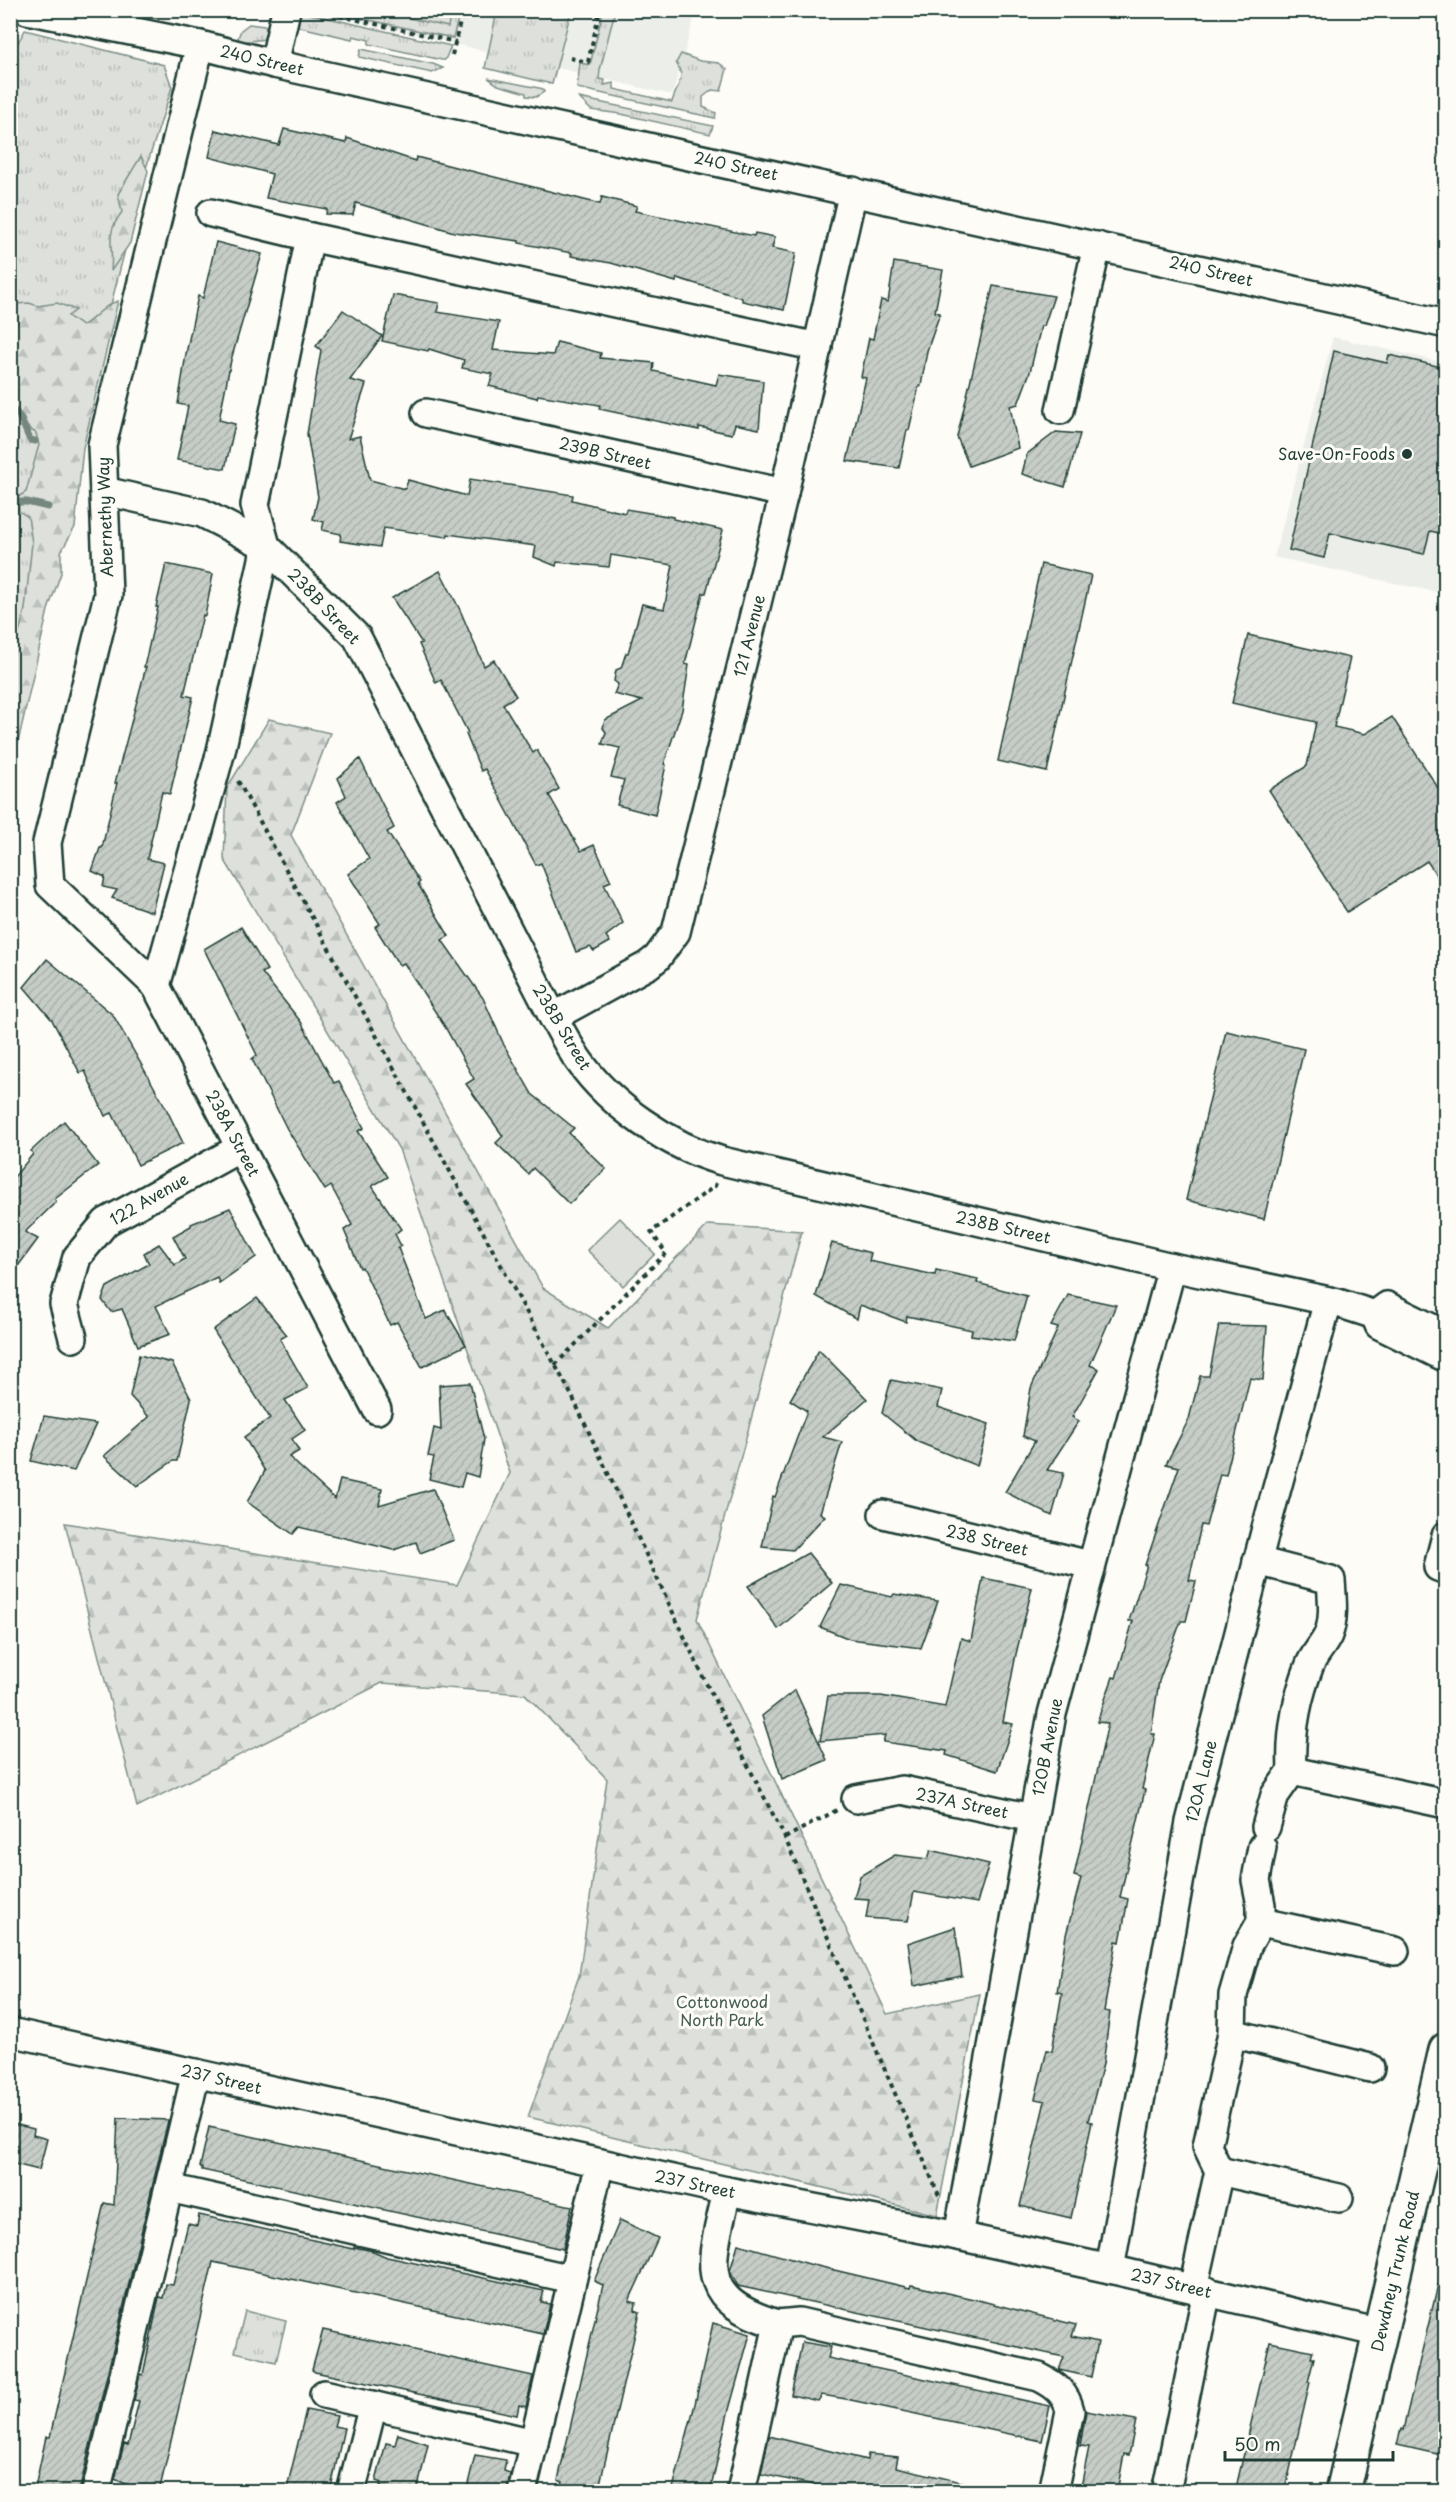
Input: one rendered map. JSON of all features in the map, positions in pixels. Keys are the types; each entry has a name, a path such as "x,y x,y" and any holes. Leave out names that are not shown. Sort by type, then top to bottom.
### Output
{"main road":[{"name":"Dewdney Trunk Road","path":"1343,2492 1446,2050"}],"street":[{"name":"240 Street","path":"27,10 200,45 274,64 1446,324"},
{"path":"274,64 286,10"},
{"name":"Abernethy Way","path":"50,885 47,843 108,595 102,445 200,45"},
{"name":"121 Avenue","path":"553,1017 648,965 657,958 676,932 784,493 854,191"},
{"path":"211,213 310,237 818,347"},
{"path":"156,986 221,751 266,546 255,505 310,237"},
{"path":"1060,410 1097,246"},
{"name":"239B Street","path":"426,413 784,493"},
{"name":"238B Street","path":"104,490 202,513 266,546 357,637 553,1017 580,1062 606,1092 671,1141 701,1155 722,1161 1172,1267 1328,1301 1375,1315"},
{"name":"238A Street","path":"50,885 156,986 377,1410"},
{"name":"122 Avenue","path":"73,1338 64,1304 77,1257 106,1222 240,1148"},
{"name":"120B Avenue","path":"958,2236 1052,1714 1090,1565 1172,1267"},
{"name":"120A Lane","path":"1110,2269 1190,1822 1257,1561 1328,1301"},
{"name":"238B Street","path":"1375,1315 1387,1306 1446,1335"},
{"name":"238B Street","path":"1375,1315 1378,1325 1446,1358"},
{"name":"238 Street","path":"883,1514 1090,1565"},
{"path":"1442,1568 1446,1536"},
{"path":"1166,2492 1219,2172 1207,2146 1232,2033 1233,1995 1247,1946 1261,1922 1261,1905 1256,1880 1275,1795 1292,1770 1291,1743 1297,1702 1310,1664 1328,1635 1332,1606 1331,1580 1257,1561"},
{"path":"1292,1770 1446,1804"},
{"name":"237A Street","path":"856,1799 902,1790 1032,1818"},
{"path":"1261,1922 1395,1951"},
{"name":"237 Street","path":"10,2032 727,2191 958,2236 1110,2269 1380,2333"},
{"path":"1232,2033 1370,2068"},
{"path":"96,2492 196,2073"},
{"path":"522,2492 600,2163"},
{"path":"1219,2172 1339,2198"},
{"path":"169,2188 572,2279"},
{"path":"727,2191 712,2258 713,2272 718,2286 741,2310 752,2317 778,2324 799,2322 1039,2377 1051,2383 1067,2399 1070,2411 1053,2492"},
{"path":"745,2491 778,2324"},
{"path":"324,2394 534,2442"},
{"path":"351,2492 373,2405"}],"path":[{"path":"313,10 456,42"},
{"path":"452,55 463,10"},
{"path":"570,58 588,62 600,10"},
{"path":"221,751 572,1396 705,1681 785,1838 941,2198"},
{"path":"555,1365 666,1253 651,1232 715,1186 722,1161"},
{"path":"785,1838 856,1799"}],"shaded area":[{"path":"315,11 696,11 672,95"},
{"path":"1333,337 1445,363 1445,594 1274,557"}],"green space":[{"path":"451,10 448,27 379,11"},
{"path":"297,11 451,46 445,60 442,60 369,44 369,40 353,36 352,39 296,26 293,24"},
{"path":"327,11 460,11 453,38"},
{"path":"497,11 571,11 552,84 485,68"},
{"path":"603,11 615,11 600,70 599,79 605,80 604,85 614,83 614,89 672,102 681,78 676,63 681,54 700,61 719,63 727,69 721,91 712,90 703,97 703,107 716,113 715,118 577,88 580,63 590,65"},
{"path":"249,24 264,26 269,30 266,39 241,42 238,38 241,30"},
{"path":"25,30 164,65 172,87 146,168 88,394 11,758 10,57"},
{"path":"361,49 443,68 432,73 359,57"},
{"path":"488,78 543,89 544,92 536,97 526,96 526,93 498,85"},
{"path":"579,98 713,126 710,134 621,114 591,110"},
{"path":"141,156 148,171 130,243 111,271 111,234 122,212 118,194"},
{"path":"118,301 83,448 75,527 61,552 61,573 48,610 11,773 11,665 25,609 32,543 28,517 19,511 18,497 26,492 39,445 36,433 11,414 10,337 13,328 18,323 16,304 29,303 38,306 57,303 76,310 68,316 82,326 108,305"},
{"name":"Cottonwood North Park","path":"269,719 330,733 291,835 543,1288 608,1328 708,1225 802,1231 697,1619 887,2014 980,1994 937,2215 528,2117 579,1976 607,1779 525,1694 382,1683 137,1807 65,1523 457,1585 510,1473 399,1149 224,859 227,788"},
{"path":"620,1218 655,1254 623,1286 587,1250"},
{"path":"245,2311 286,2321 276,2362 235,2352"}],"building":[{"path":"284,129 346,143 347,138 415,161 416,157 600,204 602,197 637,206 635,211 754,236 755,233 775,237 772,248 796,253 784,310 742,301 742,298 677,278 676,282 611,263 571,256 572,253 519,243 519,241 454,232 356,203 353,215 326,214 327,209 266,198 272,174 209,157 215,130 279,145"},
{"path":"216,242 262,254 231,360 219,420 235,424 225,469 177,460 188,406 178,404 186,354 198,296 203,298"},
{"path":"894,262 943,270 935,312 940,313 927,351 921,386 919,386 909,430 907,430 899,468 847,461 866,378 861,377 869,338 873,339 881,300 888,302"},
{"path":"993,286 1054,296 1044,326 1041,326 1030,372 1018,404 1010,406 1018,448 969,466 957,437"},
{"path":"393,295 439,303 437,312 499,322 493,350 553,355 557,342 601,353 600,358 654,363 653,371 716,385 719,374 763,381 759,429 735,424 732,434 699,427 699,430 599,409 600,405 538,395 537,398 489,386 493,374 462,368 464,360 429,349 428,351 382,341"},
{"path":"343,310 382,336 350,380 366,384 348,439 360,436 370,480 405,489 408,480 467,496 470,479 573,495 572,500 625,513 626,509 673,517 673,519 723,530 706,593 703,593 685,664 689,665 682,710 664,764 666,765 655,815 617,805 624,780 611,777 620,748 602,744 606,732 603,728 605,720 642,701 614,694 618,684 614,681 616,670 621,668 626,653 628,653 642,604 664,609 673,565 611,555 609,567 557,562 556,566 534,557 536,546 384,528 380,547 340,541 341,534 322,530 324,522 313,519 318,497 307,434 321,350 316,346"},
{"path":"1334,351 1387,363 1389,355 1446,368 1446,508 1440,533 1430,531 1424,554 1330,533 1324,558 1289,550"},
{"path":"1056,432 1080,434 1065,487 1022,474 1027,454"},
{"path":"166,564 213,574 205,616 203,615 184,695 193,697 170,794 162,792 147,859 164,863 152,912 112,898 117,890 103,887 105,877 92,871 100,848 102,848 117,783 115,783 146,667 144,667"},
{"path":"1041,564 1091,575 1047,772 998,761"},
{"path":"440,571 484,666 494,660 516,696 503,704 533,753 537,750 559,789 549,795 581,851 594,845 611,881 604,884 623,923 606,936 610,942 594,951 590,947 576,952 541,863 536,865 485,769 481,771 466,734 468,733 441,680 436,683 419,644 422,643 392,598"},
{"path":"1248,635 1350,658 1334,727 1365,734 1392,717 1446,800 1446,889 1427,861 1347,912 1269,790 1307,766 1316,722 1232,703"},
{"path":"360,759 394,828 387,832 420,882 418,884 449,936 442,940 483,998 504,1045 532,1094 574,1128 569,1133 606,1169 569,1204 533,1168 528,1174 496,1143 503,1136 466,1084 474,1079 445,1027 404,963 399,965 375,927 380,924 348,874 369,859 337,802 346,796 338,778"},
{"path":"241,927 267,970 262,973 301,1022 334,1083 339,1081 364,1128 358,1131 388,1177 372,1186 401,1229 395,1234 401,1246 398,1248 426,1319 445,1310 466,1345 422,1367 397,1322 390,1325 362,1267 360,1268 344,1230 352,1225 331,1186 325,1190 287,1129 252,1059 257,1055 204,949"},
{"path":"47,959 113,1015 165,1106 183,1143 138,1165 112,1113 105,1116 85,1071 80,1073 52,1020 24,987"},
{"path":"1226,1031 1304,1049 1264,1219 1186,1200"},
{"path":"64,1121 98,1165 55,1199 56,1202 25,1232 38,1239 10,1277 10,1182 33,1154 31,1151"},
{"path":"230,1208 256,1257 219,1283 217,1277 156,1306 170,1334 138,1346 122,1309 111,1312 102,1300 107,1287 149,1264 144,1253 159,1244 175,1265 185,1259 173,1236 191,1224"},
{"path":"832,1243 871,1253 869,1261 935,1275 936,1270 978,1279 977,1283 1027,1296 1014,1341 971,1335 972,1330 907,1316 906,1322 860,1305 857,1319 816,1296"},
{"path":"1068,1295 1116,1305 1090,1365 1099,1369 1072,1417 1079,1421 1047,1470 1064,1473 1052,1516 1005,1492 1035,1441 1023,1436 1031,1388 1058,1328 1051,1326"},
{"path":"257,1298 287,1335 280,1339 308,1388 285,1400 305,1430 292,1439 299,1451 289,1457 335,1499 340,1480 382,1489 379,1505 433,1489 454,1540 420,1553 416,1542 394,1550 299,1527 293,1534 247,1502 265,1471 244,1437 270,1418 213,1330"},
{"path":"1219,1325 1267,1326 1263,1380 1250,1378 1226,1475 1220,1474 1206,1526 1201,1525 1189,1580 1196,1581 1186,1621 1181,1621 1159,1681 1151,1734 1155,1734 1142,1789 1145,1790 1120,1897 1128,1899 1120,1942 1116,1941 1104,2011 1110,2012 1103,2064 1088,2121 1092,2122 1071,2218 1020,2206 1045,2101 1035,2099 1047,2050 1052,2051 1062,1993 1057,1992 1066,1935 1081,1878 1074,1876 1108,1723 1097,1722 1113,1677 1116,1678 1133,1621 1129,1621 1147,1565 1145,1565 1179,1467 1166,1464 1189,1419 1200,1376 1209,1376"},
{"path":"819,1350 867,1399 823,1437 842,1442 820,1513 825,1516 793,1550 762,1547 773,1496 775,1497 807,1411 790,1400"},
{"path":"139,1355 172,1363 191,1399 177,1461 173,1461 137,1486 104,1456 149,1417 130,1396"},
{"path":"891,1380 942,1390 938,1407 989,1424 977,1466 918,1442 882,1413"},
{"path":"470,1383 484,1439 478,1477 465,1473 461,1487 429,1479 434,1457 428,1456 434,1428 441,1430 439,1385"},
{"path":"44,1416 96,1424 74,1471 31,1461"},
{"path":"808,1553 832,1583 778,1629 748,1586"},
{"path":"983,1578 1032,1588 1003,1722 1013,1724 997,1771 946,1755 947,1751 883,1742 885,1735 820,1741 828,1696 881,1696 945,1707 961,1638 971,1641"},
{"path":"841,1585 892,1597 894,1594 938,1601 921,1648 850,1639 820,1627"},
{"path":"795,1690 827,1760 782,1779 762,1716"},
{"path":"931,1850 989,1864 977,1903 914,1892 908,1921 866,1918 869,1899 854,1898 860,1876 895,1855 928,1859"},
{"path":"955,1927 962,1976 914,1986 908,1943"},
{"path":"118,2118 168,2120 79,2492 34,2492 46,2437 50,2437 104,2203 114,2205"},
{"path":"10,2123 34,2129 33,2135 47,2139 39,2170 10,2163"},
{"path":"209,2127 572,2206 563,2249 202,2170 200,2167"},
{"path":"199,2215 354,2249 354,2247 373,2251 387,2257 544,2291 541,2302 550,2304 543,2334 213,2262 159,2492 128,2492 130,2486 115,2479 124,2444 128,2445 139,2401 134,2400 140,2374 143,2375 159,2297 163,2298 166,2284 173,2285 188,2224 197,2226"},
{"path":"620,2220 658,2238 629,2301 636,2303 635,2310 640,2312 598,2492 566,2492 567,2486 562,2485 563,2482 558,2480 603,2285 594,2281"},
{"path":"738,2244 809,2264 910,2288 911,2285 978,2300 1076,2325 1072,2336 1098,2342 1091,2377 1059,2370 1064,2357 738,2286 730,2271"},
{"path":"1438,2285 1446,2286 1446,2456 1397,2445 1401,2429 1403,2430"},
{"path":"713,2323 750,2334 728,2413 710,2492 672,2492 695,2404"},
{"path":"323,2330 533,2376 526,2407 519,2405 517,2415 315,2372 312,2370"},
{"path":"802,2342 831,2347 828,2358 1050,2406 1042,2441 846,2399 822,2395 818,2401 791,2395"},
{"path":"1270,2342 1313,2351 1311,2358 1314,2358 1285,2492 1235,2492"},
{"path":"306,2410 337,2416 334,2426 344,2428 330,2492 286,2492"},
{"path":"1086,2411 1136,2420 1129,2455 1124,2454 1117,2492 1080,2492 1089,2447 1080,2446"},
{"path":"398,2434 428,2444 417,2492 389,2492 390,2489 380,2486 381,2483 376,2481 386,2443 395,2445"},
{"path":"769,2436 867,2460 868,2454 898,2457 896,2467 970,2484 969,2492 848,2492 761,2474"},
{"path":"475,2455 506,2460 504,2471 510,2473 507,2492 466,2492"}],"waterway":[{"path":"10,406 20,417 30,440 35,441"},
{"path":"10,502 27,502 48,507"}],"place":[{"name":"Save-On-Foods","path":"1407,454"}]}
